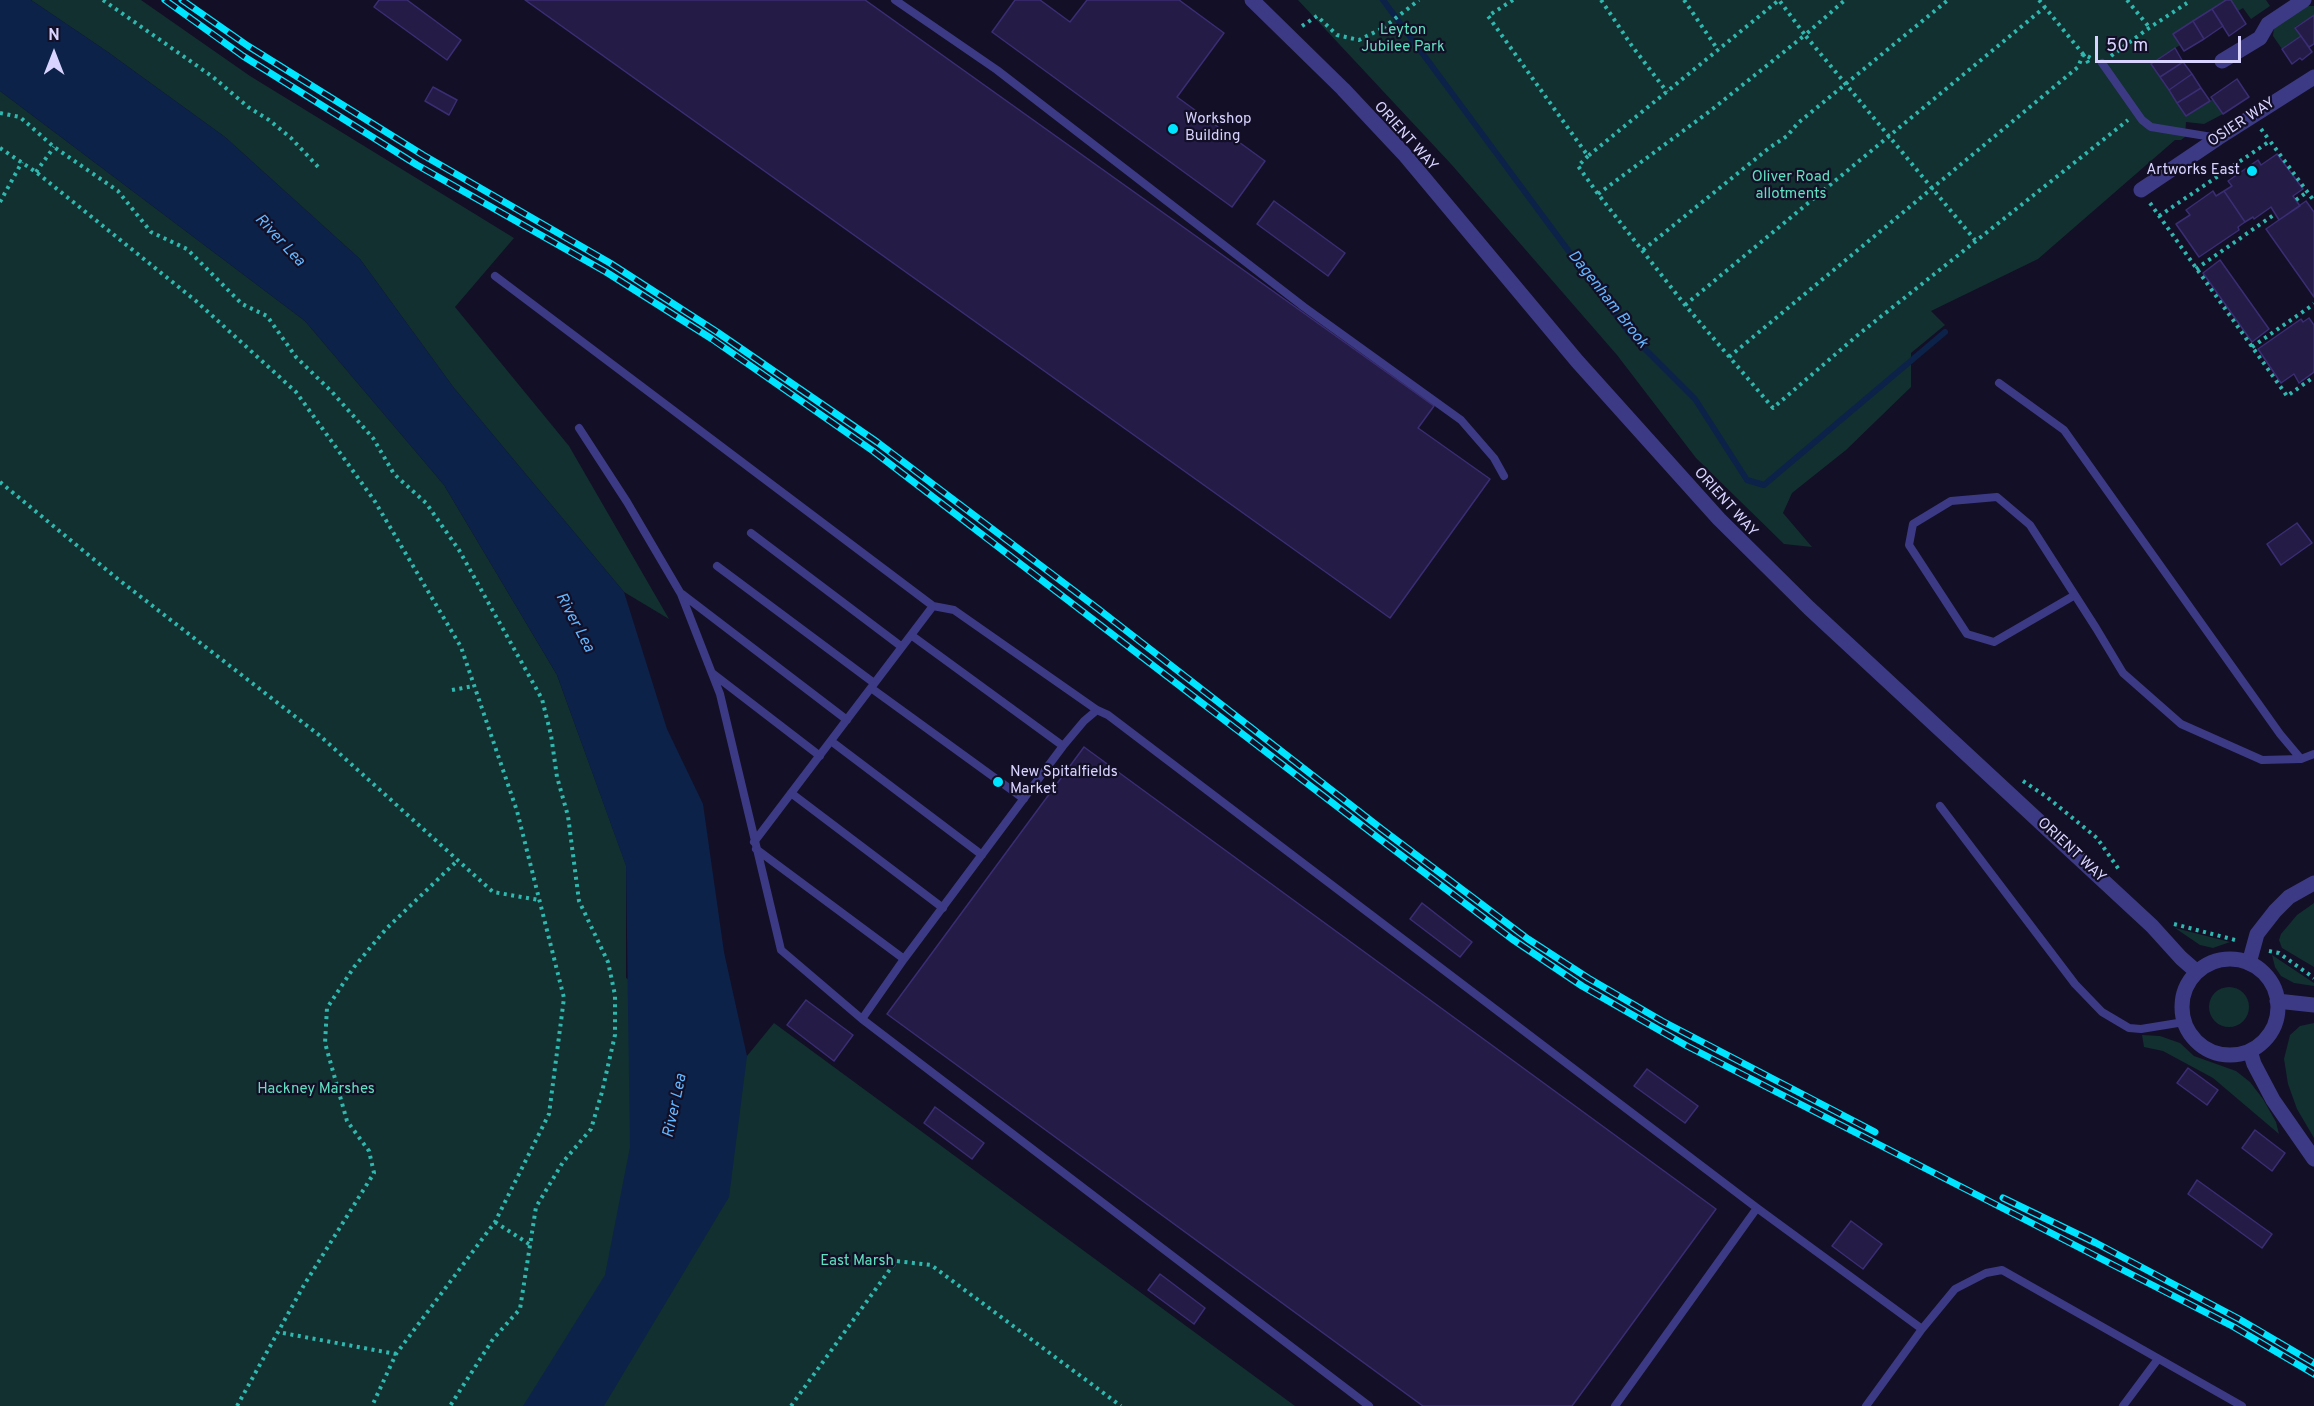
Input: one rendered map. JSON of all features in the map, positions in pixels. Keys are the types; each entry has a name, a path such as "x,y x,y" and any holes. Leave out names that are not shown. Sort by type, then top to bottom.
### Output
{"street":[{"name":"ORIENT WAY","path":"1252,0 1336,82 1404,154 1577,362 1719,519 1809,608 2152,926 2197,972"},
{"path":"2222,61 2260,38 2268,24 2304,0"},
{"name":"OSIER WAY","path":"2141,190 2314,77"},
{"path":"2248,963 2257,933 2269,918 2289,897 2314,883"},
{"path":"2230,959 2248,963 2267,977 2277,1001 2276,1021 2270,1034 2250,1051 2230,1056 2209,1051 2192,1037 2184,1022 2181,1008 2184,992 2197,972 2217,961 2230,959"},
{"path":"2277,1001 2314,1005"},
{"path":"2250,1051 2254,1064 2273,1100 2314,1159"}],"lane":[{"path":"895,0 997,70 1304,307 1461,420 1479,438 1504,476"},
{"path":"2102,63 2142,120 2151,127 2218,138"},
{"path":"495,276 933,606 954,610 1097,710 1108,715 1757,1208 1922,1329"},
{"path":"1999,383 2064,430 2280,734 2301,759"},
{"path":"579,428 627,502 681,594 712,672 720,694 781,950 862,1019 1369,1406"},
{"path":"2075,595 1994,642 1967,634 1909,545 1913,524 1951,501 1997,497 2030,525 2075,595 2123,673 2181,724 2262,760 2301,759 2314,754"},
{"path":"750,533 902,647"},
{"path":"717,566 1024,799"},
{"path":"681,594 847,720"},
{"path":"755,846 791,793 933,606"},
{"path":"911,634 1063,746"},
{"path":"712,672 820,756"},
{"path":"862,1019 1063,746 1084,721 1097,710"},
{"path":"831,741 982,855"},
{"path":"791,793 943,908"},
{"path":"1940,806 2075,984 2102,1012 2128,1028 2141,1029 2184,1022"},
{"path":"755,846 904,959"},
{"path":"1615,1406 1757,1208"},
{"path":"1866,1406 1922,1329 1955,1289 1986,1273 2002,1270 2242,1406"},
{"path":"2123,1406 2158,1359"}],"path":[{"path":"103,0 213,77 269,120 291,138 321,170"},
{"path":"1305,32 1299,27 1317,16 1337,35 1359,40 1383,28 1419,0"},
{"path":"1513,0 1488,16 1588,156"},
{"path":"1601,0 1667,92"},
{"path":"1684,0 1718,50"},
{"path":"1975,240 1804,35 1779,0 1578,166 1685,305 1773,408 1859,334 2128,120 2121,110"},
{"path":"1598,194 1710,111 1845,0"},
{"path":"1643,250 1768,148 1787,136 1798,123 1948,0"},
{"path":"2039,0 2090,64"},
{"path":"2127,0 2149,27"},
{"path":"2083,54 2102,63 2149,27 2187,3"},
{"path":"1685,305 1888,135 2045,8"},
{"path":"1729,357 2079,67 2083,54"},
{"path":"0,113 20,117 54,147 118,191 151,232 187,249 242,304 267,316 296,357 332,392 373,438 394,474 426,503 459,550 542,699 551,735 557,777 568,816 579,901 608,962 613,984 615,1035 591,1129 563,1162 536,1207 520,1309 493,1339 450,1406"},
{"path":"2261,129 2314,201"},
{"path":"2159,216 2270,141"},
{"path":"36,172 54,147"},
{"path":"0,148 36,172 196,301 296,392 374,500 461,647 517,811 564,998 549,1114 495,1222 396,1354 372,1406"},
{"path":"0,202 22,162"},
{"path":"2141,190 2287,396 2314,377"},
{"path":"2296,200 2307,192"},
{"path":"2196,269 2275,214"},
{"path":"2252,346 2314,304"},
{"path":"0,482 114,576 319,735 494,892 539,900"},
{"path":"452,690 474,686"},
{"name":"ORIENT WAY","path":"2019,779 2047,797 2097,838 2125,878"},
{"path":"237,1406 304,1285 374,1173 369,1151 347,1121 325,1043 327,1008 354,967 386,929 458,860"},
{"path":"2173,924 2234,939"},
{"path":"2270,951 2279,953 2314,978"},
{"path":"495,1222 529,1245"},
{"path":"791,1406 896,1261 931,1265 1121,1406"},
{"path":"284,1333 396,1354"}],"green space":[{"path":"31,0 141,0 250,76 514,238 455,307 569,446 669,619 624,592 454,388 360,259 225,137 105,50"},
{"name":"Oliver Road allotments","path":"1298,0 2226,0 2180,45 2151,64 2186,116 2213,99 2223,114 2204,124 2186,122 2185,137 2175,140 2038,259 1931,311 1945,325 1911,353 1911,387 1846,450 1792,493 1783,513 1812,547 1784,544 1696,458 1617,355 1451,164"},
{"path":"2231,0 2266,0 2270,6 2251,19 2243,8 2238,11"},
{"path":"2304,6 2314,6 2314,15 2295,27 2301,36 2282,49 2273,36 2274,26"},
{"name":"Hackney Marshes","path":"0,91 305,321 444,485 557,675 626,865 626,978 747,1056 774,1023 1295,1406 0,1406"},
{"path":"2314,903 2314,967 2282,948 2279,940 2281,934 2297,915"},
{"path":"2175,928 2230,942 2213,948 2200,945"},
{"path":"2272,955 2314,983 2314,986 2294,983 2281,976 2275,967"},
{"path":"2229,987 2237,988 2243,993 2248,999 2248,1015 2243,1021 2237,1026 2229,1027 2221,1026 2215,1021 2210,1015 2209,1007 2210,999 2215,993 2221,988"},
{"path":"2314,1023 2314,1138 2297,1109 2288,1084 2284,1059 2290,1035 2300,1026"},
{"path":"2142,1035 2160,1036 2180,1043 2194,1056 2236,1071 2250,1082 2263,1099 2276,1122 2279,1134 2213,1078 2163,1051 2144,1047"}],"water":[{"name":"River Lea","path":"0,0 31,0 105,50 225,137 360,259 454,388 624,592 667,729 703,804 724,952 747,1056 729,1197 604,1406 523,1406 605,1275 630,1147 626,866 557,675 444,485 305,321 0,91"}],"building":[{"path":"379,0 407,0 461,40 447,60 374,7"},
{"path":"525,0 865,0 1434,406 1418,428 1490,479 1390,618"},
{"name":"Workshop Building","path":"1015,0 1040,0 1070,22 1087,0 1179,0 1224,33 1177,97 1265,161 1232,207 992,32"},
{"path":"2226,0 2231,0 2246,24 2229,36 2212,9"},
{"path":"2212,9 2223,26 2204,39 2193,21"},
{"path":"2314,15 2314,44 2309,47 2295,28"},
{"path":"2193,21 2204,39 2184,51 2173,34"},
{"path":"2301,36 2312,52 2292,64 2282,49"},
{"path":"2175,48 2183,62 2160,77 2151,64"},
{"path":"2183,62 2192,74 2169,90 2160,77"},
{"path":"2192,74 2201,88 2177,103 2169,90"},
{"path":"2237,79 2249,97 2223,114 2211,97"},
{"path":"433,87 457,100 449,115 425,101"},
{"path":"2201,88 2210,101 2186,116 2177,103"},
{"path":"2277,154 2303,189 2293,196 2300,206 2279,220 2271,207 2254,219 2253,217 2245,222 2224,191 2232,186 2228,181 2258,160 2261,165"},
{"path":"2213,191 2216,196 2224,191 2245,222 2238,227 2239,230 2199,257 2176,224 2190,215 2186,210"},
{"path":"1274,201 1345,253 1328,276 1257,224"},
{"path":"2306,201 2314,212 2314,297 2266,229"},
{"path":"2220,260 2269,329 2252,342 2203,273"},
{"path":"2309,318 2314,325 2314,372 2299,383 2294,374 2281,383 2258,349 2301,319 2303,322"},
{"path":"2297,523 2312,543 2281,565 2267,544"},
{"path":"1084,747 1716,1209 1572,1406 1423,1406 887,1014"},
{"path":"1422,903 1472,942 1460,957 1410,919"},
{"path":"806,1000 853,1035 834,1061 787,1025"},
{"path":"2188,1068 2218,1090 2207,1105 2177,1083"},
{"path":"1647,1069 1698,1106 1685,1123 1634,1086"},
{"path":"935,1107 984,1143 972,1159 924,1123"},
{"path":"2255,1130 2285,1153 2272,1171 2242,1148"},
{"path":"2197,1180 2272,1234 2262,1248 2188,1194"},
{"path":"1851,1221 1882,1244 1863,1269 1832,1246"},
{"path":"1160,1274 1205,1308 1194,1324 1148,1290"}],"waterway":[{"name":"Dagenham Brook","path":"1383,0 1630,334 1695,399 1747,480 1764,485 1945,332"}],"railway":[{"path":"165,0 243,56 417,165 606,272 712,339 873,451 1512,939 1582,986 1687,1046 2234,1327 2314,1374"},
{"path":"182,0 248,46 423,155 610,263 717,332 877,442 1528,939 1588,978 1662,1021 1875,1132"},
{"path":"2003,1198 2096,1243 2239,1319 2314,1363"}],"place":[{"name":"Workshop Building","path":"1173,129"},
{"name":"Artworks East","path":"2252,171"},
{"name":"New Spitalfields Market","path":"998,782"}],"park label":[{"name":"Leyton Jubilee Park","path":"1403,40"},
{"name":"East Marsh","path":"857,1262"}]}
